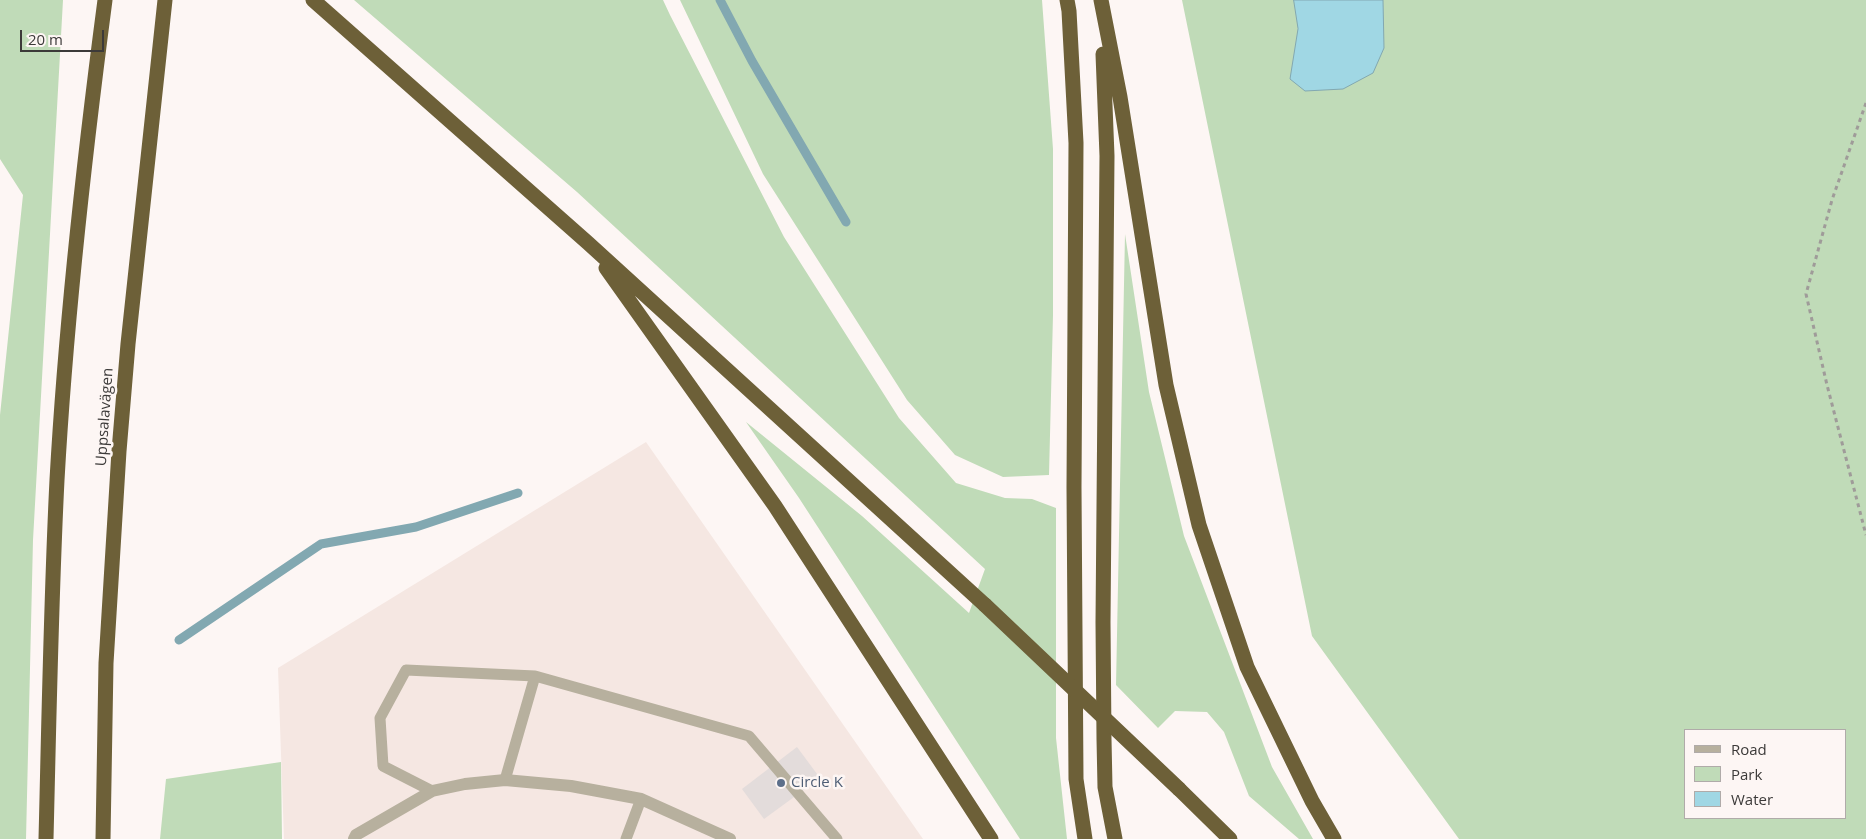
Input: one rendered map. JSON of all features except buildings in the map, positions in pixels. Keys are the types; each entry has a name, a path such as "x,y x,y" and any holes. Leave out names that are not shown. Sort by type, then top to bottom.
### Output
{"highway":[{"path":"46,839 51,608 57,477 82,185 105,0"},
{"name":"Uppsalavägen","path":"103,839 106,663 119,451 128,344 165,0"},
{"path":"313,0 588,243 985,605 1230,839"},
{"path":"1067,0 1076,143 1074,467 1076,779 1085,839"},
{"path":"1101,0 1107,156 1103,622 1104,739 1106,787 1115,839"},
{"path":"1101,0 1120,97 1166,385 1199,525 1247,667 1312,801 1334,839"},
{"path":"588,243 775,506 991,839"}],"street":[{"path":"354,839 356,835 432,791 465,784 504,780 571,786 641,799 730,839"}],"lane":[{"path":"432,791 383,766 380,718 406,670 534,676 748,736 837,839"},
{"path":"504,780 534,676"},
{"path":"626,839 641,799"}],"path":[{"path":"1866,103 1832,200 1806,294 1827,385 1866,535"}],"shaded area":[{"path":"646,442 923,839 284,839 278,668"}],"green space":[{"path":"0,0 63,0 33,540 26,839 0,839 0,415 23,195 0,159"},
{"path":"354,0 663,0 784,237 899,418 956,483 1005,498 1032,499 1056,508 1056,738 1067,839 1020,839 799,498 746,422 862,516 969,613 985,569 577,192"},
{"path":"680,0 1042,0 1053,149 1053,315 1049,475 1003,477 955,455 907,400 763,174"},
{"path":"1182,0 1866,0 1866,839 1459,839 1312,636"},
{"path":"1125,234 1149,392 1184,536 1272,767 1313,839 1299,839 1249,796 1224,732 1207,712 1175,711 1158,728 1116,685"},
{"path":"281,762 282,839 160,839 166,779"}],"water":[{"path":"1294,0 1383,0 1384,48 1373,73 1343,89 1305,91 1290,79 1298,29"}],"waterway":[{"path":"720,0 752,61 846,222"},
{"path":"179,640 321,544 416,527 518,493"}],"place":[{"name":"Circle K","path":"781,783"}]}
